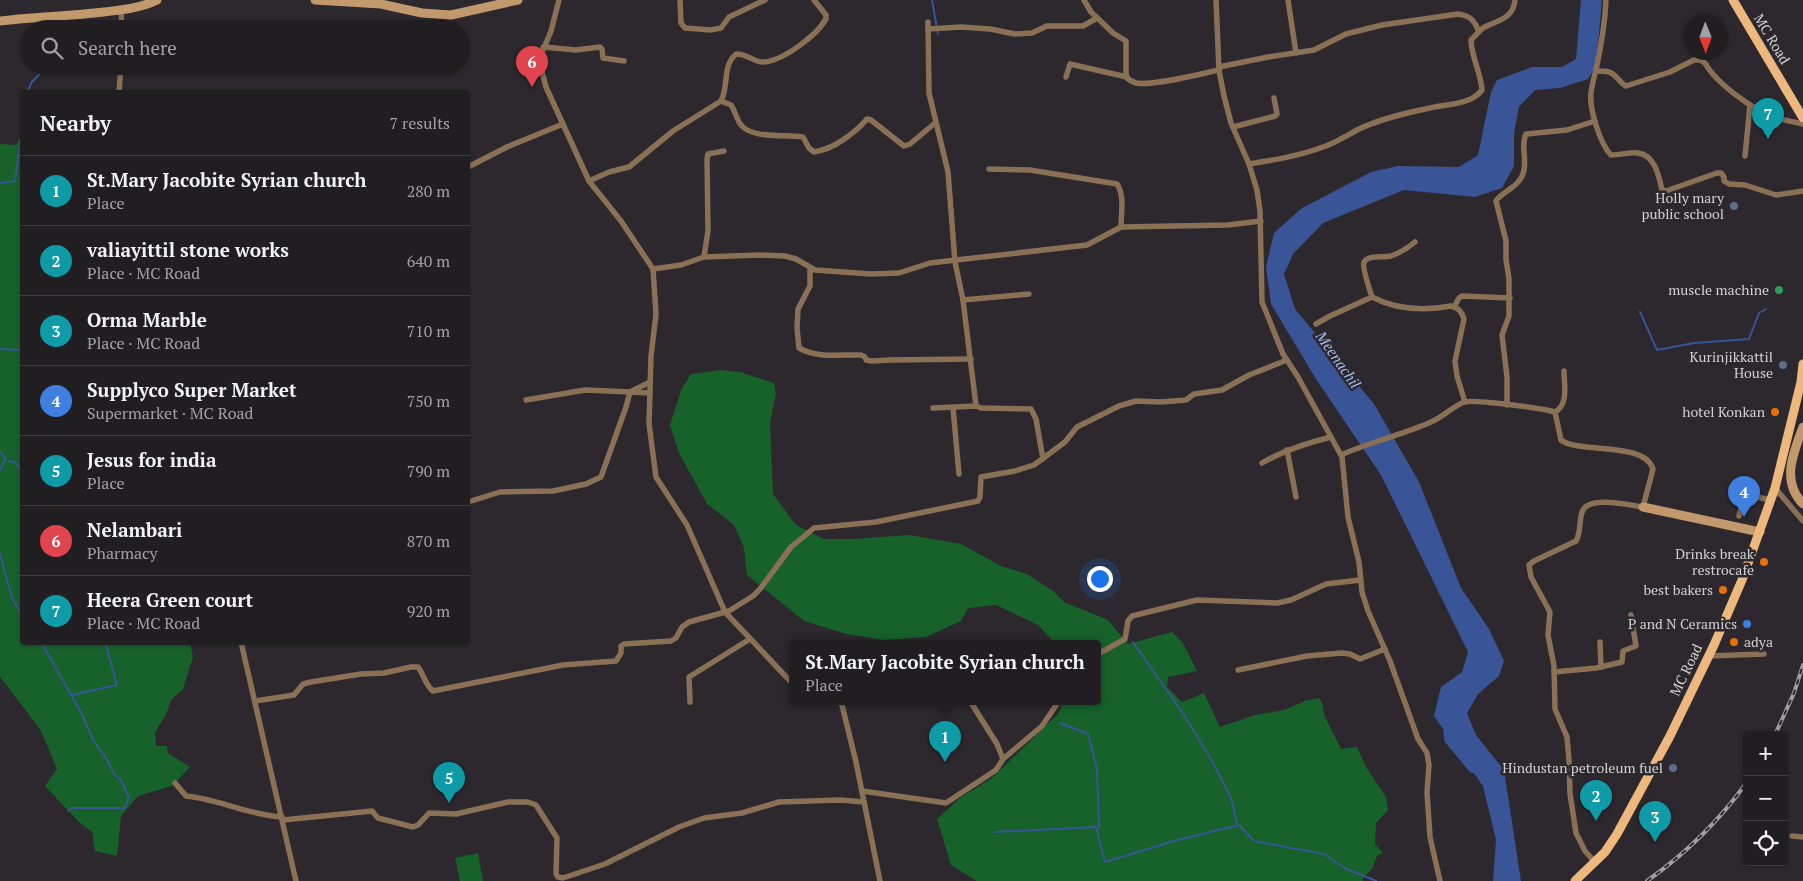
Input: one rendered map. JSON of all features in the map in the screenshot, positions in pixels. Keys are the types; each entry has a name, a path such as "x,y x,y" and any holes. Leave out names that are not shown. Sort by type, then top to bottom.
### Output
{"main road":[{"path":"315,0 381,4 422,13 451,14 518,0"},
{"name":"MC Road","path":"1733,0 1802,113"},
{"path":"0,21 63,17 121,10 151,1"},
{"name":"MC Road","path":"1575,881 1605,852 1637,798 1670,736 1742,580 1775,488 1801,382 1803,364"},
{"path":"1803,427 1789,474 1792,490 1803,504"},
{"path":"1643,507 1760,532"}],"street":[{"path":"559,0 551,31 539,60 546,87 589,181 621,221 653,269 656,314 648,424 656,477 687,525 725,612 789,680"},
{"path":"680,0 681,23 685,28 712,30 721,28 730,17 765,0"},
{"path":"589,181 609,172 629,167 673,131 720,101 725,94 728,62 736,54 744,54 759,62 786,56 803,43 825,22 826,14 814,0"},
{"path":"1084,0 1097,18 1113,33 1126,41 1127,78"},
{"path":"1216,0 1219,69 1224,96 1233,127 1249,164 1257,190 1261,221 1262,302 1283,354 1298,377 1341,455 1348,516 1359,562 1360,580 1365,602 1385,649 1418,739 1427,753 1429,765 1427,792 1430,836 1440,881"},
{"path":"1288,0 1296,53"},
{"path":"1249,164 1288,157 1324,147 1377,122 1478,96 1482,90 1481,79 1471,48 1471,40 1479,32 1506,18 1513,9 1515,0"},
{"path":"1606,0 1605,23 1590,94 1602,142 1611,155 1637,152 1646,155 1654,164 1662,190 1666,191 1717,173 1721,173 1724,177 1724,182 1729,184 1745,185 1776,194 1803,191"},
{"path":"121,10 122,20"},
{"path":"1066,77 1070,64 1127,78 1136,83 1144,83 1314,50 1346,34 1382,25 1458,14 1469,16 1475,20 1479,32"},
{"path":"928,29 990,29 1015,34 1032,33 1047,26 1084,26 1097,18"},
{"path":"928,22 928,94 948,172 955,262 964,300 976,406"},
{"path":"544,47 576,50 600,48 602,49 603,58 624,61"},
{"path":"1596,71 1609,72 1626,86 1670,72 1694,60 1700,60 1705,63 1725,87 1750,106 1774,117 1803,124"},
{"path":"119,90 120,75"},
{"path":"1233,127 1275,116 1277,114 1274,98"},
{"path":"720,101 731,105 737,120 743,128 751,133 803,137 809,148 814,152 836,143 862,126 867,119 871,120 904,146 910,144 935,123"},
{"path":"1744,156 1750,106"},
{"path":"1507,405 1507,377 1502,335 1509,316 1510,298 1506,241 1496,201 1518,182 1524,172 1524,140 1526,134 1566,130 1596,121"},
{"path":"470,166 507,146 563,124"},
{"path":"704,257 708,231 707,159 708,154 712,152 724,151"},
{"path":"990,169 1030,170 1117,184 1122,199 1121,227"},
{"path":"653,269 681,265 704,257 760,255 785,256 815,270 899,274 930,264 1087,245 1121,227 1228,225 1261,221"},
{"path":"1372,297 1364,268 1366,260 1372,257 1391,256 1415,242"},
{"path":"810,268 810,286 798,309 799,348 824,356 861,355 866,360 872,362 971,359"},
{"path":"964,300 1029,294"},
{"path":"1454,307 1458,298 1462,296 1510,298"},
{"path":"1316,324 1372,297 1398,307 1420,310 1454,307 1462,313 1464,319 1455,361 1457,376 1465,402"},
{"path":"255,701 294,695 303,684 310,682 361,674 384,673 411,667 418,667 429,688 433,691 563,665 616,661 621,653 621,646 624,644 671,641 676,638 682,627 689,622 725,612 753,596 791,547 814,528 876,522 978,501 981,477 1015,471 1034,465 1065,442 1077,427 1119,406 1136,401 1186,400 1194,394 1222,390 1249,375 1287,360"},
{"path":"1341,455 1437,420 1465,402 1542,408 1555,412 1560,410 1564,403 1564,371"},
{"path":"470,501 500,492 552,491 586,484 601,477 630,392 650,382"},
{"path":"526,400 585,390 650,393"},
{"path":"933,408 976,406 981,408 1031,409 1036,419 1043,459"},
{"path":"953,408 959,474"},
{"path":"1555,412 1560,440 1567,445 1608,448 1625,452 1641,457 1651,465 1652,469 1643,507 1600,502 1590,503 1583,510 1579,536 1576,541 1529,565 1531,577 1550,612 1548,635 1552,650 1555,709 1567,737 1570,760 1570,794 1576,833 1585,851 1595,862"},
{"path":"1262,463 1287,450 1331,437"},
{"path":"1287,450 1296,497"},
{"path":"1775,488 1803,521"},
{"path":"1739,516 1745,494 1770,500"},
{"path":"1101,652 1125,639 1128,622 1132,616 1197,600 1277,604 1291,600 1326,584 1360,580"},
{"path":"1554,672 1601,667 1622,662 1623,651 1636,646 1631,615"},
{"path":"690,702 689,677 750,639"},
{"path":"1600,642 1601,667"},
{"path":"242,645 296,881"},
{"path":"1238,670 1307,656 1342,653 1350,654 1360,659 1385,649"},
{"path":"1708,656 1764,654"},
{"path":"842,705 880,881"},
{"path":"973,705 997,744 1003,759"},
{"path":"862,791 946,803 996,770 1003,759 1042,726 1056,705"},
{"path":"175,783 186,796 199,797 264,816 283,819 372,811 378,818 413,827 429,813 456,814 508,802 528,802 536,805 558,838 556,874 558,878 605,864 679,827 704,818 742,813 779,802 840,800 864,802"},
{"path":"1792,836 1803,837"}],"green space":[{"path":"20,138 20,645 190,645 193,657 183,689 171,700 166,715 155,732 156,746 167,746 168,753 190,767 172,786 138,796 121,816 117,856 95,851 92,832 79,822 45,786 57,769 40,729 0,677 0,144 16,145"},
{"path":"720,370 740,372 774,383 776,393 770,423 773,494 796,525 824,539 909,535 961,544 1001,566 1027,574 1053,591 1064,602 1108,620 1128,644 1172,632 1183,643 1197,671 1168,677 1167,687 1182,702 1204,693 1220,727 1255,715 1284,710 1305,701 1319,698 1323,705 1324,715 1341,749 1357,747 1366,767 1386,797 1388,810 1376,823 1375,844 1383,853 1377,856 1372,869 1363,878 1363,881 977,881 951,865 937,819 960,798 992,778 1058,714 1062,705 1101,705 1101,640 1052,640 1038,625 996,605 968,608 961,621 926,637 884,640 846,634 804,621 747,575 744,548 734,525 707,504 679,453 670,425 681,390 691,374"},
{"path":"478,853 483,881 460,881 455,858"}],"water":[{"path":"1581,0 1602,0 1596,66 1588,79 1560,88 1535,90 1519,107 1514,133 1514,166 1502,188 1475,197 1404,190 1323,223 1293,254 1284,274 1295,309 1374,404 1419,482 1461,588 1489,629 1504,661 1499,676 1478,694 1467,713 1476,735 1504,770 1521,881 1493,881 1496,840 1483,786 1434,716 1441,687 1462,672 1468,652 1381,475 1316,379 1271,304 1266,267 1274,233 1302,208 1371,172 1398,166 1459,167 1478,155 1491,92 1497,80 1532,67 1562,67 1576,59"}],"waterway":[{"path":"932,0 938,34"},
{"path":"29,90 31,83 39,75"},
{"path":"0,183 15,181 20,145"},
{"path":"1640,312 1657,350 1694,343 1749,339 1759,313 1766,309"},
{"path":"0,349 20,350"},
{"path":"0,452 6,458 0,470"},
{"path":"9,461 16,463 20,468"},
{"path":"0,554 12,598 20,612"},
{"path":"1133,642 1186,718 1213,763 1231,798 1237,823"},
{"path":"43,645 82,714 93,740 106,758 114,774 121,780 129,797 125,808 72,808 68,811"},
{"path":"72,695 117,685 106,645"},
{"path":"1060,723 1088,734 1097,769 1099,828"},
{"name":"Meenachil","path":"1448,724 1449,739 1473,768"},
{"path":"995,832 1096,827 1105,862 1174,841 1239,825 1254,841 1324,854 1345,868 1376,881"}],"railway":[{"path":"1777,731 1794,693 1803,665"},
{"path":"1647,881 1701,836 1743,788"}],"place":[{"name":"Nelambari","path":"532,87"},
{"name":"Heera Green court","path":"1768,139"},
{"name":"Holly mary public school","path":"1734,206"},
{"name":"muscle machine","path":"1779,290"},
{"name":"Kurinjikkattil House","path":"1783,365"},
{"name":"hotel Konkan","path":"1775,412"},
{"name":"Supplyco Super Market","path":"1744,517"},
{"name":"Drinks break restrocafe","path":"1764,562"},
{"name":"best bakers","path":"1723,590"},
{"name":"P and N Ceramics","path":"1747,624"},
{"name":"adya","path":"1734,642"},
{"name":"St.Mary Jacobite Syrian church","path":"945,762"},
{"name":"Hindustan petroleum fuel","path":"1673,768"},
{"name":"Jesus for india","path":"449,803"},
{"name":"valiayittil stone works","path":"1596,821"},
{"name":"Orma Marble","path":"1655,842"}]}
